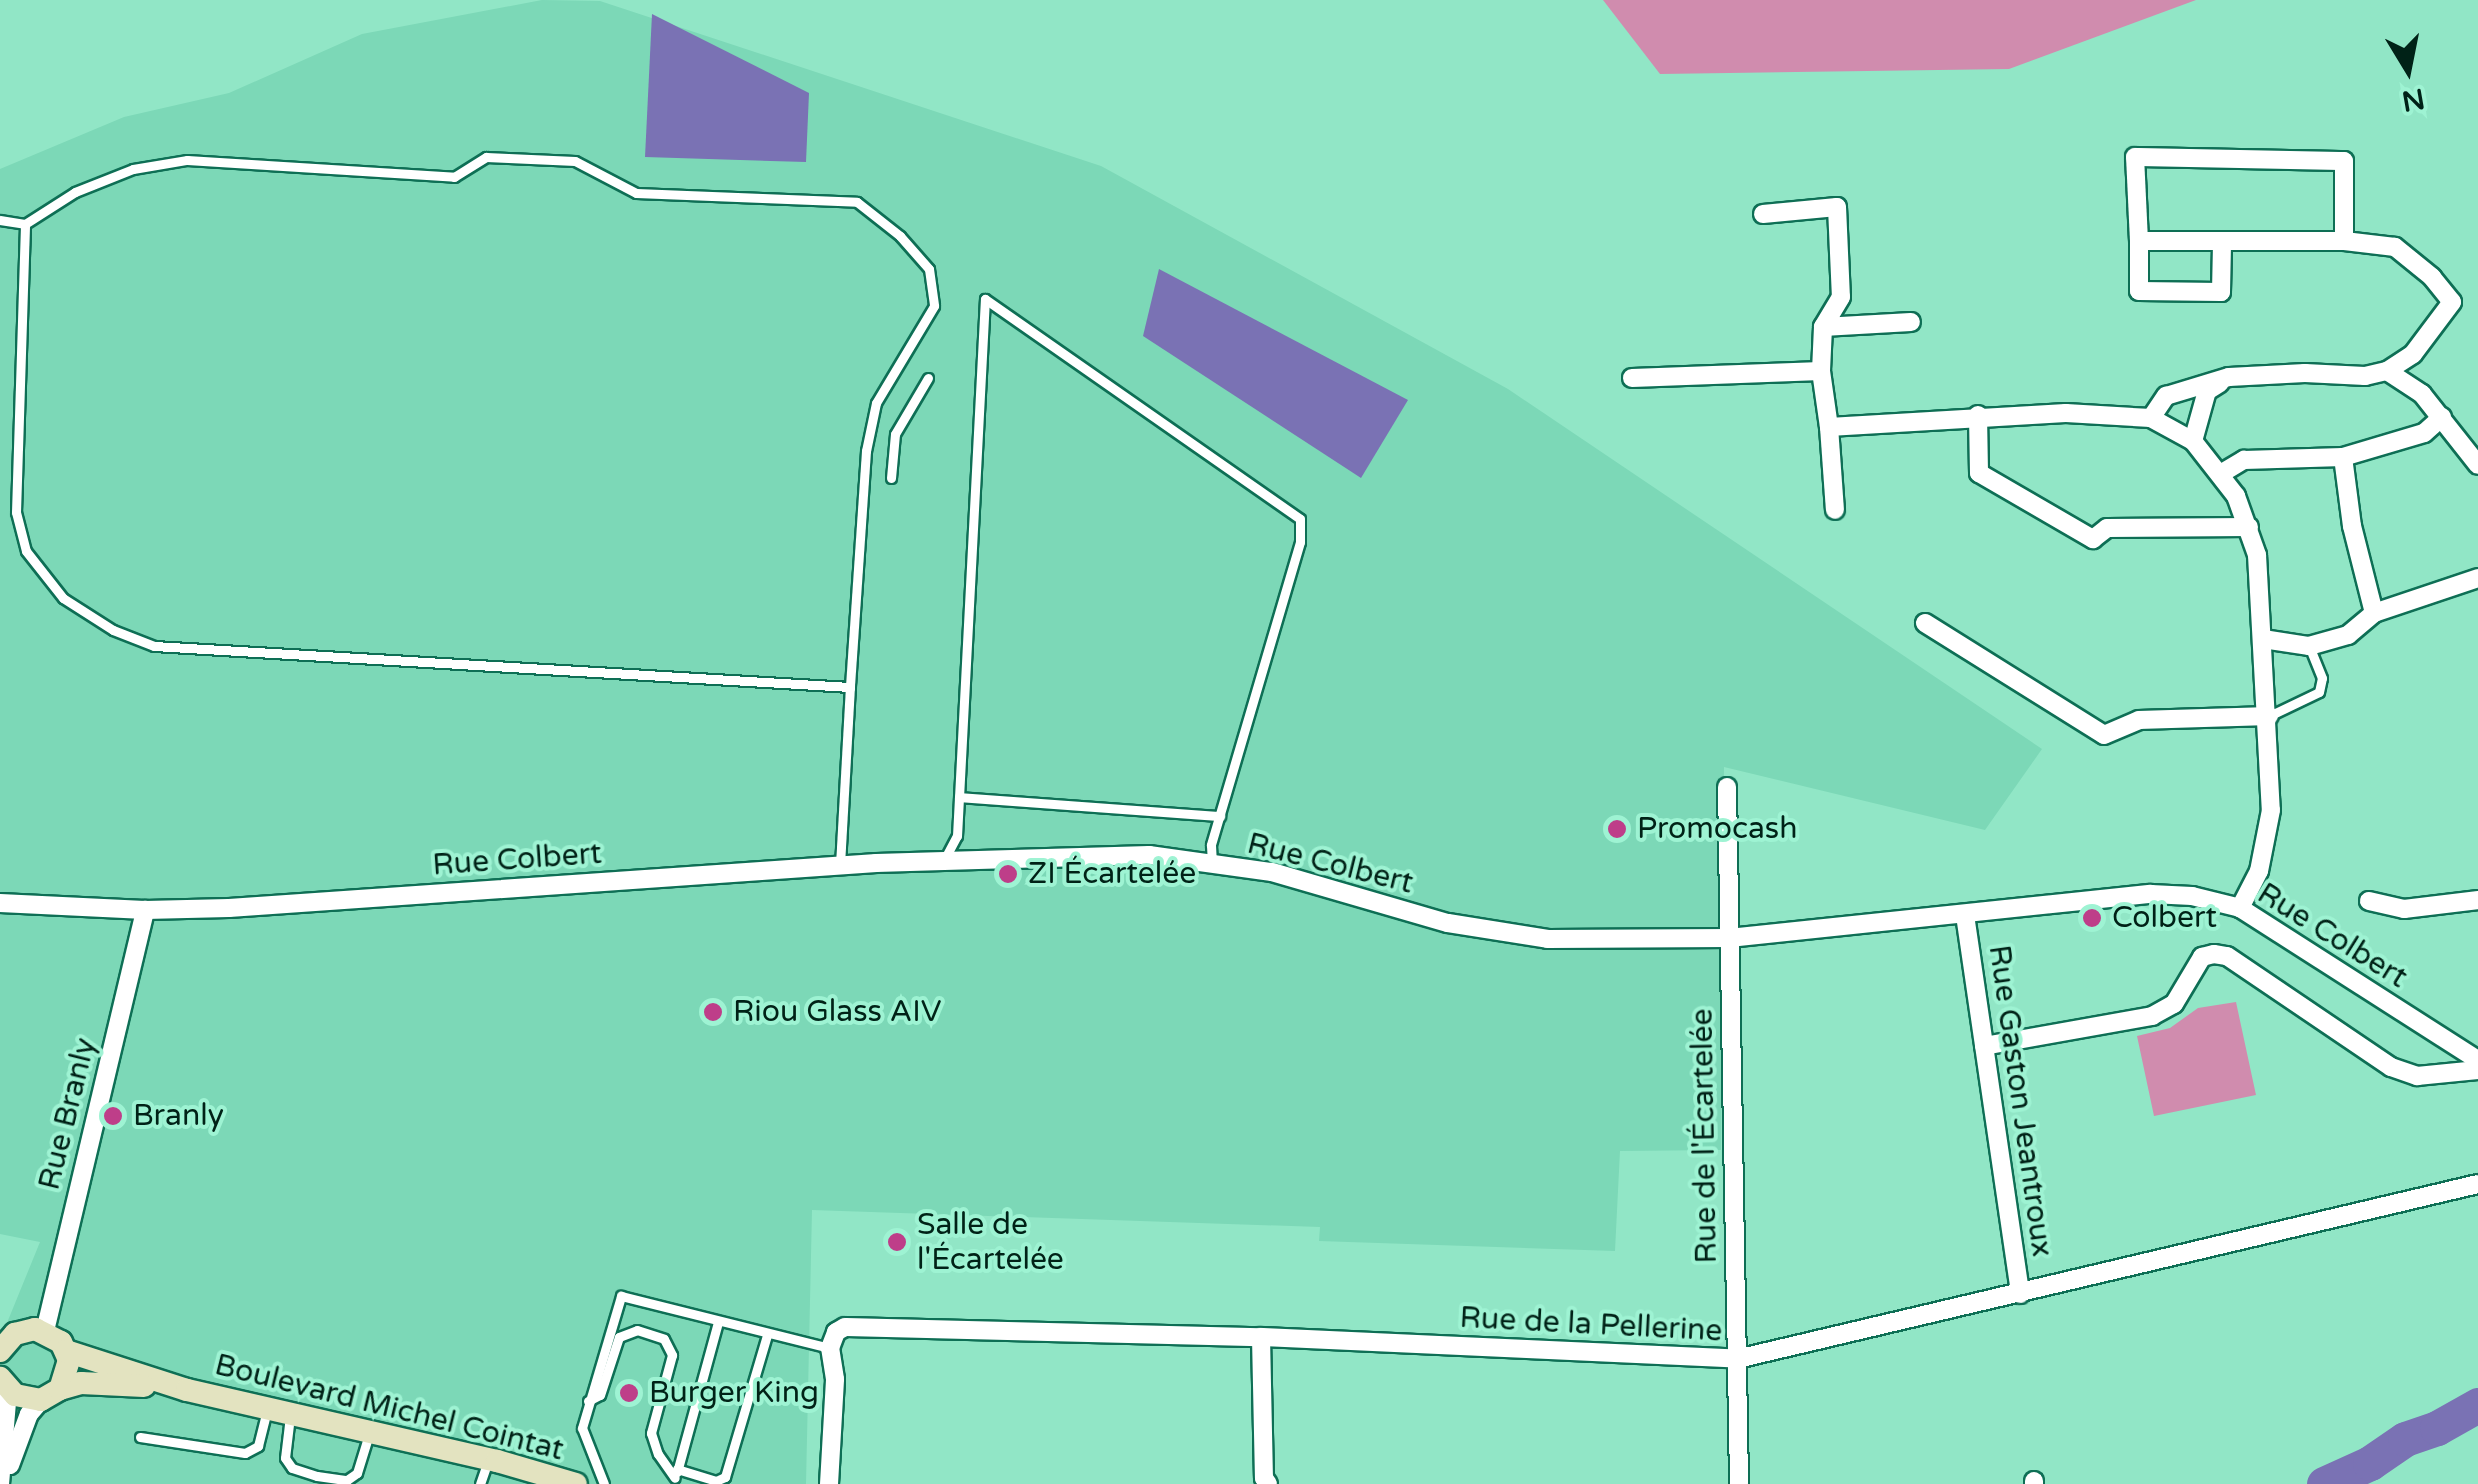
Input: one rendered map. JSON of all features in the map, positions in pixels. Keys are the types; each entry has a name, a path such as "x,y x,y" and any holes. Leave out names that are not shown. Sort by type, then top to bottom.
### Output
{"main road":[{"path":"0,1349 24,1330 45,1330 66,1350 69,1370 51,1394 23,1399 2,1382"},
{"name":"Boulevard Michel Cointat","path":"66,1350 187,1390 488,1458 576,1484"},
{"name":"Boulevard Michel Cointat","path":"51,1394 80,1383 187,1390"}],"street":[{"path":"2222,243 2220,292 2139,291 2135,157 2344,161 2344,241"},
{"path":"1763,214 1836,207 1841,298 1822,327 1820,371 1835,510"},
{"path":"2139,241 2344,241 2395,247 2432,277 2452,302 2413,354 2387,371 2365,376 2305,372 2228,376 2166,396 2150,418"},
{"path":"1822,327 1911,322"},
{"path":"1632,378 1820,371"},
{"path":"2387,371 2422,394 2478,466"},
{"path":"2193,441 2208,391 2228,376"},
{"path":"1829,427 1978,415 2066,413 2150,418 2193,441 2222,473 2249,526 2257,555 2270,716 2270,833 2259,871 2240,908"},
{"path":"1978,415 1979,473 2094,539 2107,528 2249,526"},
{"path":"2222,473 2244,460 2342,457 2424,433 2442,417"},
{"path":"2342,457 2352,526 2374,613"},
{"path":"2262,639 2308,646 2348,635 2374,613 2478,578"},
{"path":"1924,623 2104,735 2138,720 2270,716"},
{"name":"Rue de l'Écartelée","path":"1727,787 1739,1484"},
{"name":"Rue Colbert","path":"0,903 145,910 840,865 1150,854 1272,872 1448,923 1548,939 1729,938 2151,894 2192,896 2240,908 2478,1060"},
{"path":"2368,901 2404,909 2478,900"},
{"name":"Rue Branly","path":"45,1330 145,910"},
{"name":"Rue Gaston Jeantroux","path":"1965,915 2020,1294"},
{"path":"1984,1046 2152,1016 2174,1004 2202,957 2214,954 2226,956 2391,1067 2417,1076 2478,1070"},
{"name":"Rue de la Pellerine","path":"830,1348 836,1332 845,1327 1261,1337 1737,1359 2478,1184"},
{"path":"1261,1337 1268,1484"},
{"path":"829,1484 835,1379 830,1348"},
{"path":"2,1382 2,1484"},
{"path":"2,1484 29,1414 51,1394"}],"lane":[{"path":"0,220 25,224 75,192 133,169 188,160 454,177 486,157 575,161 636,194 857,202 900,236 929,269 934,306 876,403 866,451 840,865"},
{"path":"25,224 16,512 26,551 63,598 113,630 154,646 850,687"},
{"path":"944,861 957,836 985,299 1300,519 1300,542 1211,845 1212,864"},
{"path":"891,478 895,434 928,378"},
{"path":"2270,716 2318,692 2322,678 2308,646"},
{"path":"959,797 1220,816"},
{"path":"604,1484 582,1438 588,1401 620,1296 830,1348"},
{"path":"676,1477 718,1322"},
{"path":"588,1401 600,1395 618,1336 636,1330 664,1339 672,1355 651,1433 658,1454 676,1477 716,1481 725,1477 767,1335"},
{"path":"279,1411 285,1458 292,1468 317,1476 347,1480 357,1473 370,1432"},
{"path":"140,1437 245,1453 258,1446 279,1411"},
{"path":"480,1484 488,1458"}],"shaded area":[{"path":"542,0 600,1 1101,166 1508,389 2042,749 1985,830 1724,767 1721,1150 1620,1151 1615,1251 1319,1241 1320,1227 812,1210 806,1484 0,1484 0,1340 40,1242 0,1234 0,169 124,117 229,93 362,34"},
{"path":"1603,0 2196,0 2009,69 1660,74"},
{"path":"652,14 809,93 806,162 645,157"},
{"path":"1159,269 1408,400 1361,478 1143,336"},
{"path":"2236,1002 2256,1095 2154,1116 2137,1036 2170,1028 2198,1008"}],"waterway":[{"path":"2324,1484 2370,1463 2405,1439 2437,1428 2478,1405"}],"place":[{"name":"Promocash","path":"1617,829"},
{"name":"ZI Écartelée","path":"1008,874"},
{"name":"Colbert","path":"2092,918"},
{"name":"Riou Glass AIV","path":"713,1012"},
{"name":"Branly","path":"113,1116"},
{"name":"Salle de l'Écartelée","path":"897,1242"},
{"name":"Burger King","path":"629,1393"}]}
